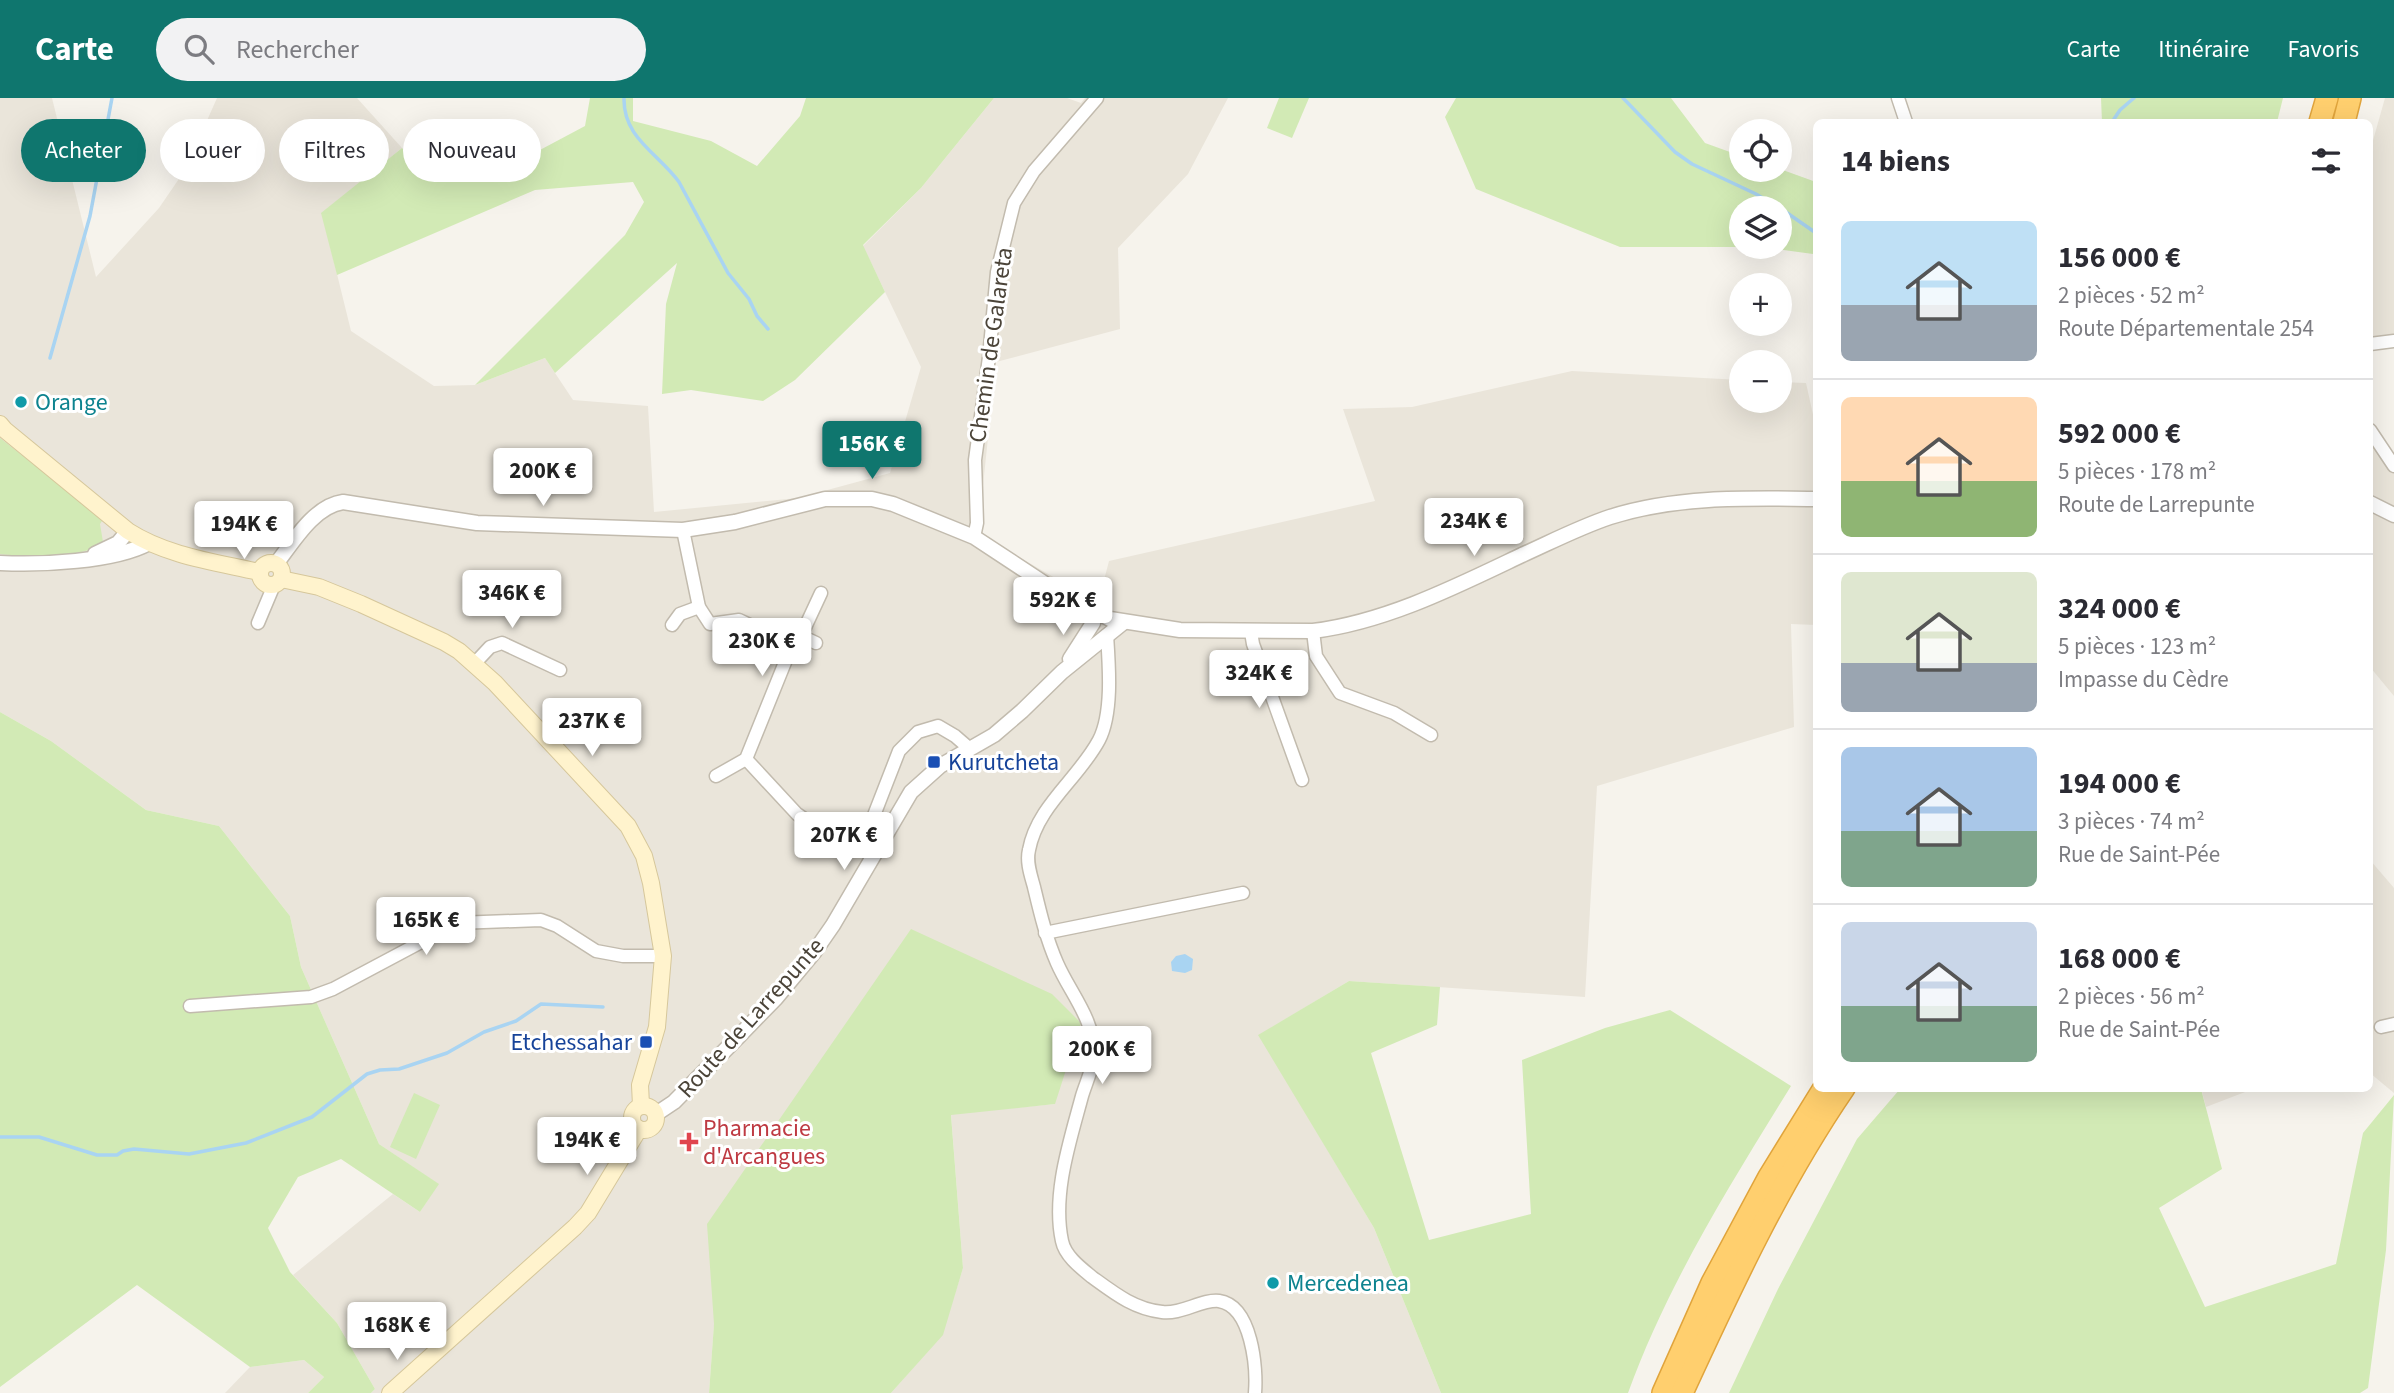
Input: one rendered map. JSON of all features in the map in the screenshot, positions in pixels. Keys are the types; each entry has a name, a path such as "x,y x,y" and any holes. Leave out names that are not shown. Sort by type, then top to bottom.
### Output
{"highway":[{"path":"2321,119 2327,98"},
{"path":"2345,119 2350,98"},
{"path":"1663,1393 1712,1283 1769,1177 1822,1092"},
{"path":"1682,1393 1729,1290 1786,1183 1842,1092"}],"main road":[{"path":"0,424 128,531 149,543 260,572 262,566 267,563 277,576 319,587 444,642 475,663 545,735 628,826 644,856 663,956 657,1027 640,1085 648,1110 635,1109 633,1124 639,1129 588,1213 390,1393"}],"street":[{"name":"Chemin de Galareta","path":"974,537 977,523 975,460 989,357 996,272 1014,204 1034,171 1097,98"},
{"path":"1898,98 1905,119"},
{"path":"2373,344 2394,341"},
{"path":"2373,434 2394,466"},
{"path":"258,623 277,576 299,534 331,503 343,502 477,523 683,530 735,522 825,499 872,499 974,537 1056,591 1093,611 1124,622 1180,630 1251,632 1313,631 1385,613 1464,582 1587,525 1632,511 1690,501 1813,499"},
{"path":"2373,504 2394,515"},
{"path":"683,530 699,607 710,624 739,620 797,641 816,643"},
{"path":"86,558 117,542 128,531"},
{"path":"0,563 29,564 122,554 149,543"},
{"path":"716,776 746,760 797,641 821,593"},
{"path":"672,625 680,614 699,607"},
{"name":"Route de Larrepunte","path":"1062,672 1093,623 1093,611"},
{"name":"Route de Larrepunte","path":"648,1110 674,1102 776,998 815,951 833,926 911,792 928,775 994,735 1062,672 1124,622"},
{"path":"1090,628 1100,641 1109,670 1105,724 1100,738 1080,770 1042,815 1028,854 1045,933 1057,964 1083,1010 1090,1029 1094,1056 1069,1143 1059,1205 1062,1244 1076,1264 1114,1293 1141,1308 1166,1313 1218,1301 1229,1306 1239,1315 1248,1332 1257,1374 1255,1393"},
{"path":"1313,631 1316,656 1340,693 1394,713 1431,735"},
{"path":"1251,632 1253,645 1302,780"},
{"path":"475,663 490,647 502,643 560,670"},
{"path":"746,760 797,814 807,821 853,835 870,823 900,751 918,732 938,726 970,749"},
{"path":"1045,933 1243,893"},
{"path":"190,1006 311,997 333,989 457,923 541,920 557,926 596,951 623,956 663,956"}],"shaded area":[{"path":"0,98 52,98 57,119 21,119 21,182 73,182 96,277 159,208 177,182 265,182 265,119 208,119 217,98 357,98 376,119 279,119 279,182 360,182 322,213 351,331 434,386 475,385 545,358 573,400 648,406 654,512 798,498 890,473 921,367 863,246 921,188 994,98 1067,98 1081,103 1085,98 1228,98 1188,174 1118,248 1120,329 996,362 978,533 1098,603 1109,561 1375,501 1343,409 1412,407 1572,371 1729,379 1729,413 1792,413 1792,382 1806,383 1813,414 1813,625 1791,624 1794,727 1597,786 1585,997 1349,981 1259,1035 1374,1228 1441,1393 891,1393 942,1335 963,1268 951,1114 1055,1104 1052,994 714,1325 709,1393 371,1393 375,1389 337,1323 293,1275 393,1194 420,1212 438,1184 379,1144 301,967 290,916 219,826 146,810 51,741 0,712"},
{"path":"2385,98 2394,98 2394,348 2373,351 2373,140"},
{"path":"389,134 402,148 389,159"},
{"path":"2373,430 2394,456 2394,696 2373,671"},
{"path":"2373,864 2394,888 2394,1093 2373,1076"},
{"path":"2202,1092 2245,1092 2206,1107"},
{"path":"304,1360 324,1377 308,1393 225,1393 250,1367"}],"green space":[{"path":"590,98 633,98 633,121 711,141 757,166 800,116 806,98 994,98 921,188 863,245 885,292 795,380 763,401 691,390 662,394 666,304 677,263 555,373 545,358 475,385 625,235 644,202 633,182 535,190 337,275 321,213 360,182 389,182 389,158 402,148 403,182 541,182 541,149 585,126"},
{"path":"1279,98 1309,98 1292,138 1267,128"},
{"path":"1456,98 1671,98 1705,143 1729,152 1729,182 1792,182 1792,173 1813,181 1813,254 1792,251 1792,196 1729,196 1729,247 1620,247 1476,189 1445,117"},
{"path":"2101,98 2283,98 2278,119 2102,119"},
{"path":"0,438 102,521 100,524 103,542 95,548 70,554 0,554"},
{"path":"0,712 51,741 146,810 219,826 290,916 301,967 379,1144 439,1184 420,1212 341,1159 298,1177 268,1228 290,1272 337,1323 375,1389 371,1393 308,1393 324,1377 304,1360 250,1367 137,1285 0,1387"},
{"path":"911,929 1052,994 1081,1023 1055,1104 951,1115 963,1268 943,1335 891,1393 709,1393 714,1324 707,1224"},
{"path":"1349,981 1440,987 1437,1025 1371,1053 1429,1240 1531,1214 1522,1060 1605,1028 1670,1010 1791,1086 1723,1198 1681,1274 1628,1393 1441,1393 1374,1228 1258,1035"},
{"path":"1897,1092 2202,1092 2222,1169 2159,1208 2205,1307 2336,1264 2363,1133 2394,1095 2386,1250 2368,1388 2360,1393 1729,1393 1778,1289 1857,1139"},
{"path":"414,1093 440,1105 416,1159 390,1147"}],"water":[{"path":"1185,954 1193,959 1192,970 1185,973 1172,971 1171,962 1176,956"}],"waterway":[{"path":"50,358 90,216 112,98"},
{"path":"624,98 625,112 635,135 679,182 728,273 768,329"},
{"path":"1623,98 1675,152 1692,164 1759,196"},
{"path":"2114,119 2134,98"},
{"path":"1792,216 1813,231"},
{"path":"0,1137 39,1137 97,1155 117,1155 134,1149 189,1154 246,1143 312,1117 367,1074 399,1069 447,1053 484,1032 516,1021 541,1004 603,1007"}],"place":[{"name":"Orange","path":"21,402"},
{"name":"Kurutcheta","path":"934,762"},
{"name":"Etchessahar","path":"646,1042"},
{"name":"Pharmacie d'Arcangues","path":"689,1142"},
{"name":"Mercedenea","path":"1273,1283"}]}
